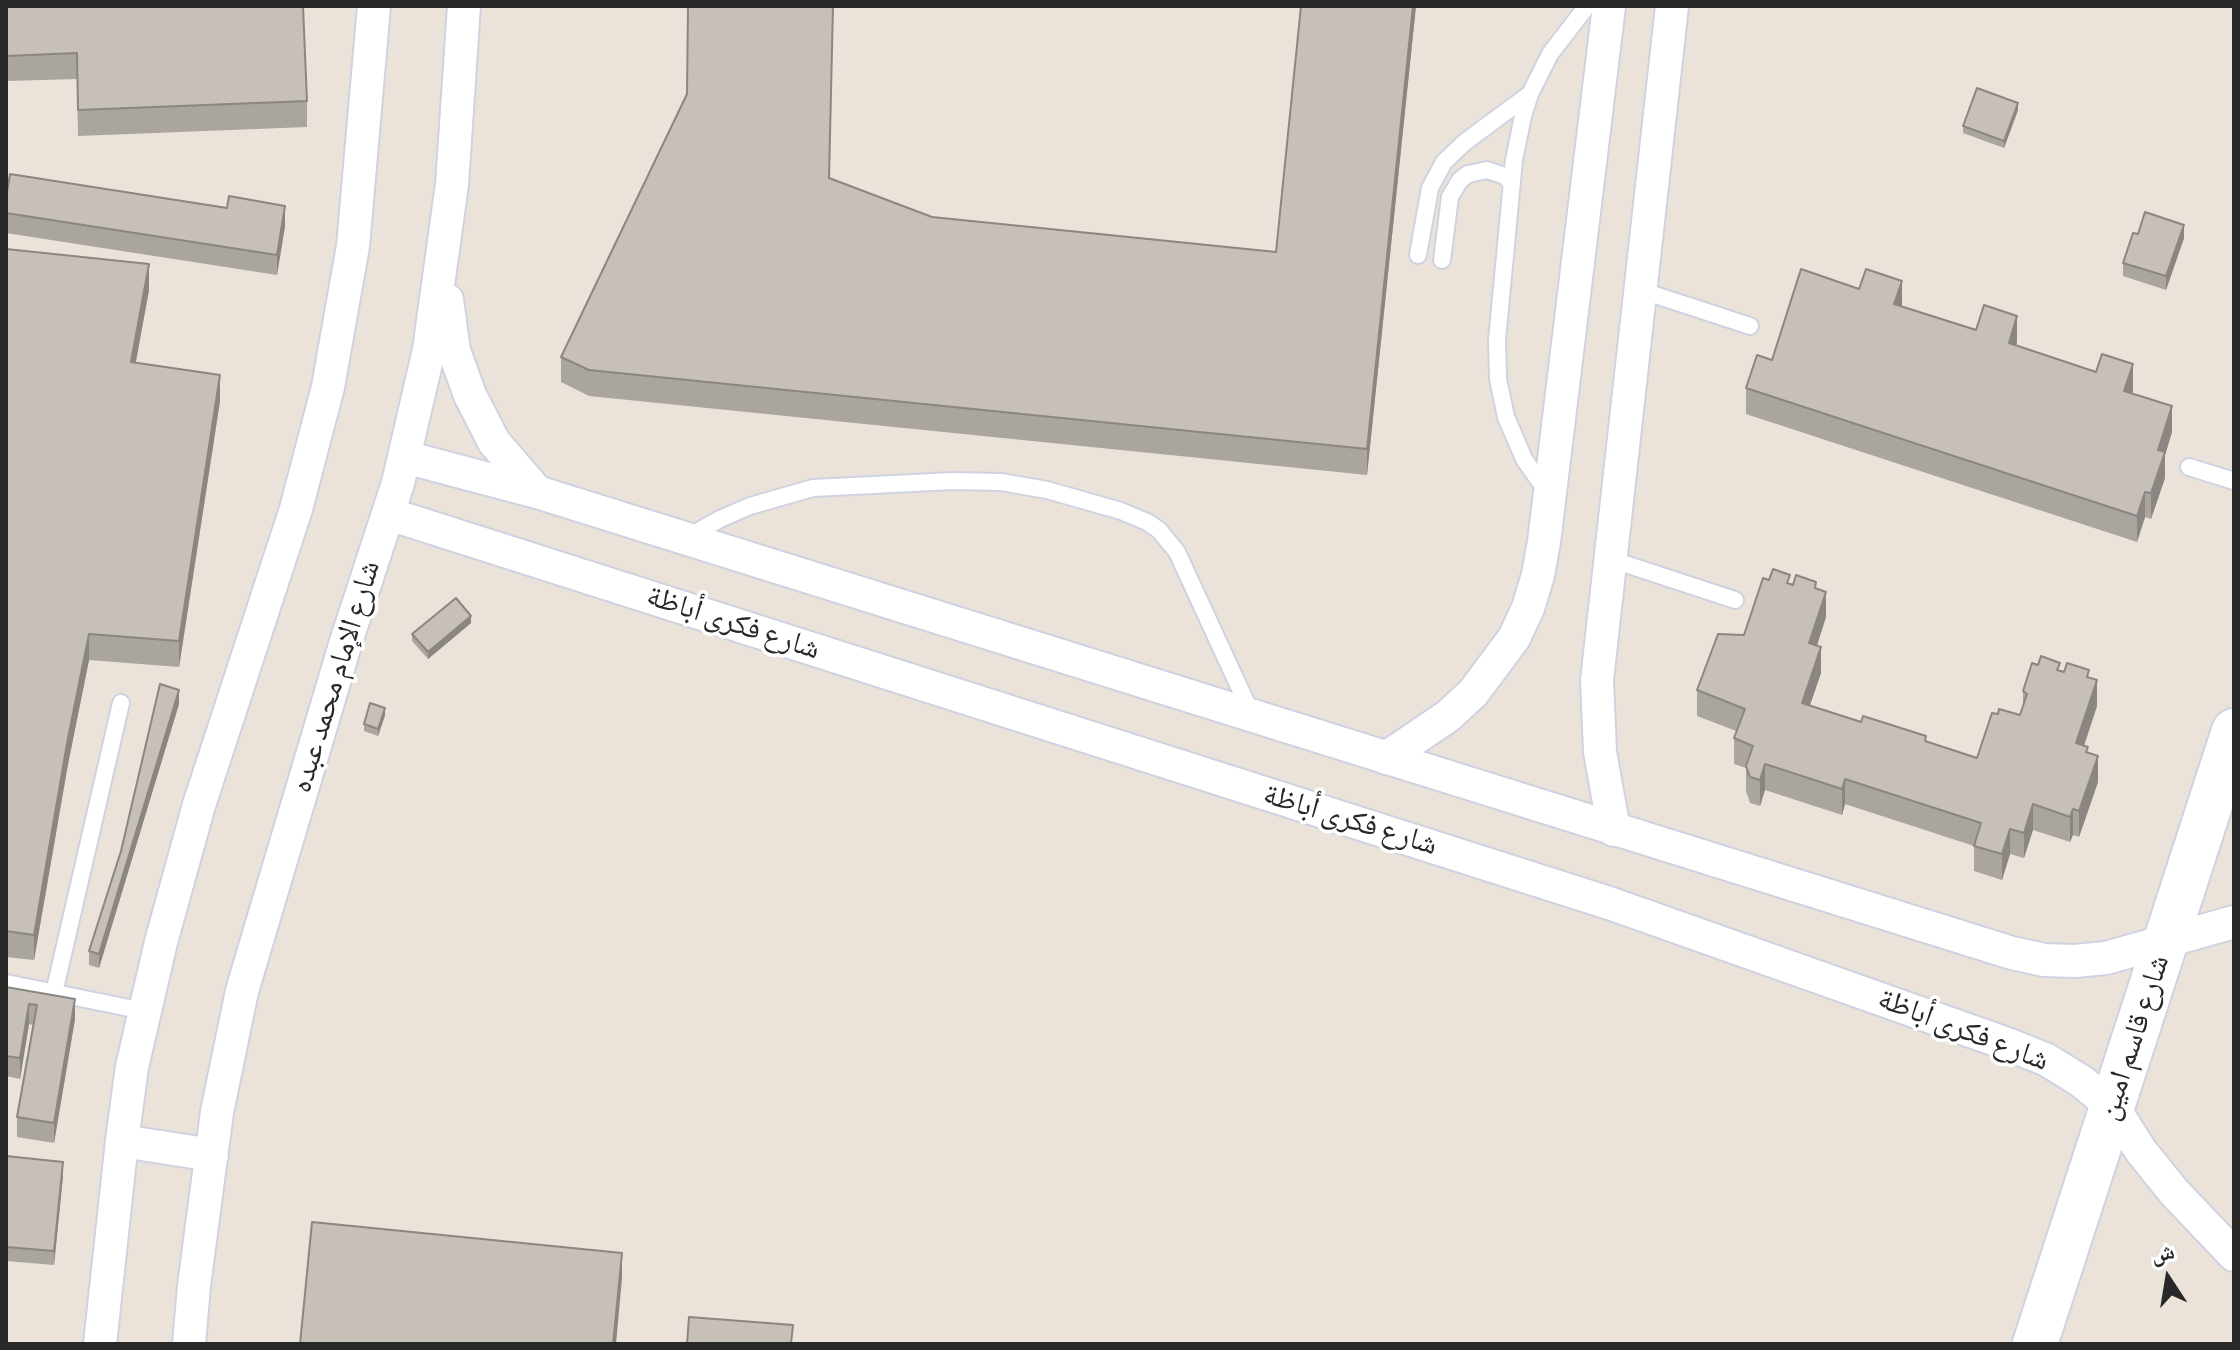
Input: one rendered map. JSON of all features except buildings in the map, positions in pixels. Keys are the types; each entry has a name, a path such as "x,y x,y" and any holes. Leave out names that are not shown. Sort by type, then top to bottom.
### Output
{"main road":[{"name":"شارع قاسم امين","path":"2035,1344 2234,731"}],"street":[{"path":"100,1344 122,1141 132,1067 144,1011 183,859 296,509 325,401 353,246 374,6"},
{"name":"شارع الإمام محمد عبده","path":"189,1344 194,1286 226,1064 257,933 345,645 389,514 429,350 452,184 464,6"},
{"path":"1386,758 1448,716 1473,693 1514,638 1528,608 1538,575 1609,6"},
{"path":"1614,830 1600,752 1597,704 1599,644 1672,6"},
{"path":"442,267 454,351 470,395 494,442 537,492"},
{"path":"405,457 537,492 2012,953 2044,960 2106,958 2234,922"},
{"name":"شارع فكرى أباظة","path":"389,514 1612,904 2047,1060 2081,1081 2113,1107 2141,1151 2174,1192 2234,1255"},
{"path":"122,1141 212,1155"}],"lane":[{"path":"1550,496 1513,438 1498,379 1497,340 1517,138 1530,94 1550,54 1587,6"},
{"path":"1418,255 1430,188 1444,162 1465,142 1530,94"},
{"path":"1442,260 1450,197 1460,180 1468,174 1487,170 1505,176 1512,183"},
{"path":"1640,290 1750,326"},
{"path":"2189,467 2234,481"},
{"path":"685,540 750,506 813,488 953,481 1001,482 1047,490 1121,511 1159,530 1177,552 1252,716"},
{"path":"1610,559 1735,600"},
{"path":"54,993 121,703"},
{"path":"6,983 144,1011"}]}
